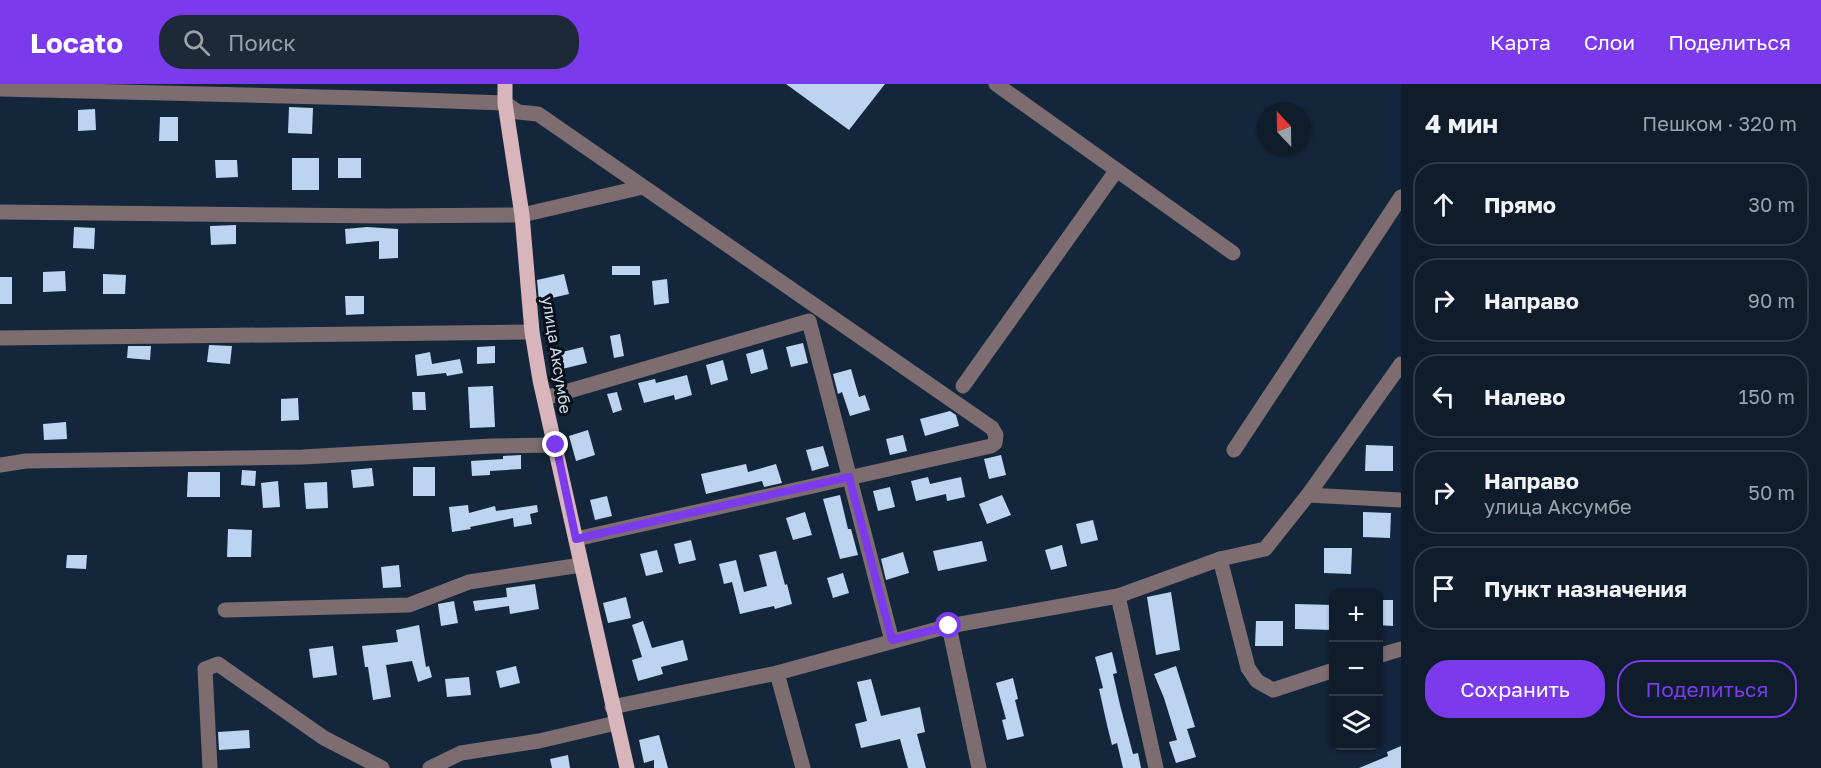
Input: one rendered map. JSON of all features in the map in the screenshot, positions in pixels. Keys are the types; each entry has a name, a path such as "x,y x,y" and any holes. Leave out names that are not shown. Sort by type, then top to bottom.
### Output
{"main road":[{"name":"улица Аксумбе","path":"505,84 505,103 522,215 532,332 627,768"}],"street":[{"path":"996,84 1233,253"},
{"path":"0,89 362,91 505,103 518,112 538,114 992,428 996,435 995,443 991,446 576,539"},
{"path":"963,386 1116,171"},
{"path":"0,212 522,215 643,187"},
{"path":"1234,450 1401,196"},
{"path":"545,398 809,321 818,308"},
{"path":"809,321 892,640"},
{"path":"0,338 532,332"},
{"path":"612,707 777,673 949,626 1118,596 1220,559 1265,549 1308,495 1401,364"},
{"path":"0,465 26,461 303,457 491,446 556,445"},
{"path":"1308,495 1401,500"},
{"path":"1220,559 1248,668 1257,681 1273,690 1329,672"},
{"path":"225,610 409,605 469,582 581,565"},
{"path":"1118,596 1156,768"},
{"path":"949,626 979,768"},
{"path":"1383,654 1401,649"},
{"path":"210,768 205,669 218,664 324,738 382,768"},
{"path":"777,673 803,768"},
{"path":"430,768 461,753 539,741 616,723"}],"building":[{"path":"786,84 885,84 849,130"},
{"path":"289,107 313,108 312,134 288,133"},
{"path":"95,109 96,130 78,131 78,110"},
{"path":"160,117 178,117 178,141 159,141"},
{"path":"292,158 319,158 319,190 292,190"},
{"path":"338,158 361,158 361,178 338,178"},
{"path":"215,160 237,160 238,177 216,178"},
{"path":"236,225 236,244 211,245 210,226"},
{"path":"74,227 95,228 94,249 73,248"},
{"path":"367,227 398,229 398,258 379,259 379,241 346,244 345,229"},
{"path":"612,266 640,266 640,275 612,275"},
{"path":"65,271 66,291 43,292 43,272"},
{"path":"103,274 126,275 125,294 103,294"},
{"path":"564,274 569,294 539,301 537,280"},
{"path":"0,277 12,277 12,304 0,304"},
{"path":"667,279 669,303 654,305 652,281"},
{"path":"345,296 364,296 364,314 346,315"},
{"path":"620,334 624,356 614,358 610,336"},
{"path":"803,343 808,363 791,367 786,347"},
{"path":"209,345 232,346 230,364 207,362"},
{"path":"128,346 151,346 150,360 127,358"},
{"path":"495,346 495,363 477,364 477,347"},
{"path":"583,347 587,363 562,369 558,353"},
{"path":"763,349 768,369 751,374 746,354"},
{"path":"430,352 432,364 460,359 463,373 447,376 446,373 417,376 415,355"},
{"path":"723,360 728,380 711,385 706,365"},
{"path":"851,369 859,397 865,395 870,410 850,416 842,392 838,394 833,374"},
{"path":"687,375 692,395 675,400 674,395 644,403 638,383 655,379 656,383"},
{"path":"493,386 495,427 470,428 468,387"},
{"path":"412,392 425,392 426,410 413,410"},
{"path":"617,392 622,410 613,413 607,394"},
{"path":"298,398 299,420 281,421 281,399"},
{"path":"950,411 956,415 959,426 925,436 920,419"},
{"path":"66,422 67,439 44,440 43,424"},
{"path":"588,430 595,455 576,461 569,436"},
{"path":"903,435 907,451 890,455 886,439"},
{"path":"1366,445 1393,446 1393,471 1365,471"},
{"path":"823,446 829,466 812,471 806,450"},
{"path":"521,455 521,469 490,471 490,475 472,476 471,461 503,459 503,456"},
{"path":"1001,455 1006,475 989,479 984,459"},
{"path":"746,464 748,472 776,464 782,483 764,487 762,481 706,494 701,474"},
{"path":"413,467 435,467 435,496 413,496"},
{"path":"372,468 374,486 353,488 351,470"},
{"path":"242,470 256,471 255,486 241,485"},
{"path":"188,472 220,472 220,497 187,497"},
{"path":"928,477 930,484 961,477 965,497 947,501 946,494 916,501 911,481"},
{"path":"278,481 280,507 263,508 261,483"},
{"path":"327,482 328,508 306,509 304,483"},
{"path":"890,487 895,507 878,511 873,491"},
{"path":"840,495 848,529 851,529 858,555 840,559 823,499"},
{"path":"1002,495 1011,515 987,524 979,504"},
{"path":"607,496 612,516 595,520 590,500"},
{"path":"468,505 469,513 495,506 496,511 537,505 538,512 530,514 532,524 514,527 513,518 452,532 449,507"},
{"path":"805,512 812,535 793,540 786,518"},
{"path":"1363,512 1391,513 1390,538 1363,537"},
{"path":"1093,520 1098,540 1081,544 1076,524"},
{"path":"228,529 252,530 251,557 227,557"},
{"path":"691,540 696,560 679,564 674,544"},
{"path":"982,541 987,561 938,571 933,551"},
{"path":"1062,545 1067,566 1051,570 1045,550"},
{"path":"1324,548 1352,548 1351,574 1324,573"},
{"path":"657,550 663,572 646,576 640,554"},
{"path":"776,551 792,604 740,614 732,582 724,584 719,564 736,560 744,592 767,586 759,555"},
{"path":"903,552 909,573 886,580 881,559"},
{"path":"67,555 87,555 86,569 66,568"},
{"path":"399,565 401,587 383,588 381,567"},
{"path":"843,573 849,593 833,598 827,578"},
{"path":"535,584 539,609 510,614 509,606 475,611 473,601 507,597 506,588"},
{"path":"1171,592 1180,650 1156,655 1147,597"},
{"path":"626,597 631,618 608,623 603,603"},
{"path":"1383,600 1393,600 1393,626 1383,625"},
{"path":"454,601 458,623 441,626 438,604"},
{"path":"1295,604 1329,605 1329,630 1295,629"},
{"path":"643,621 652,648 683,640 688,660 661,667 663,674 638,681 632,660 642,657 632,625"},
{"path":"1256,621 1283,621 1283,646 1255,646"},
{"path":"419,625 426,667 429,666 432,677 418,682 412,661 386,665 391,697 373,700 362,646 398,642 396,630"},
{"path":"333,646 337,675 313,678 309,649"},
{"path":"1112,652 1117,673 1113,674 1120,705 1133,754 1138,753 1141,768 1123,768 1117,743 1112,745 1107,725 1099,689 1103,688 1095,657"},
{"path":"516,666 520,683 500,688 496,671"},
{"path":"1176,666 1195,727 1187,729 1196,757 1176,763 1169,742 1177,740 1154,674"},
{"path":"469,677 471,695 447,697 445,679"},
{"path":"1013,678 1018,699 1015,700 1024,736 1007,740 1002,720 1006,719 996,683"},
{"path":"871,679 881,716 920,707 925,732 917,734 926,768 908,768 900,739 861,748 855,724 867,721 857,682"},
{"path":"249,730 250,748 219,750 218,732"},
{"path":"659,735 668,768 654,768 654,760 644,763 639,740"},
{"path":"1401,746 1401,768 1359,768 1388,756 1387,752"},
{"path":"568,755 570,768 552,768 550,759"}],"route":[{"path":"556,445 576,539 849,477 892,640 949,626"}]}
